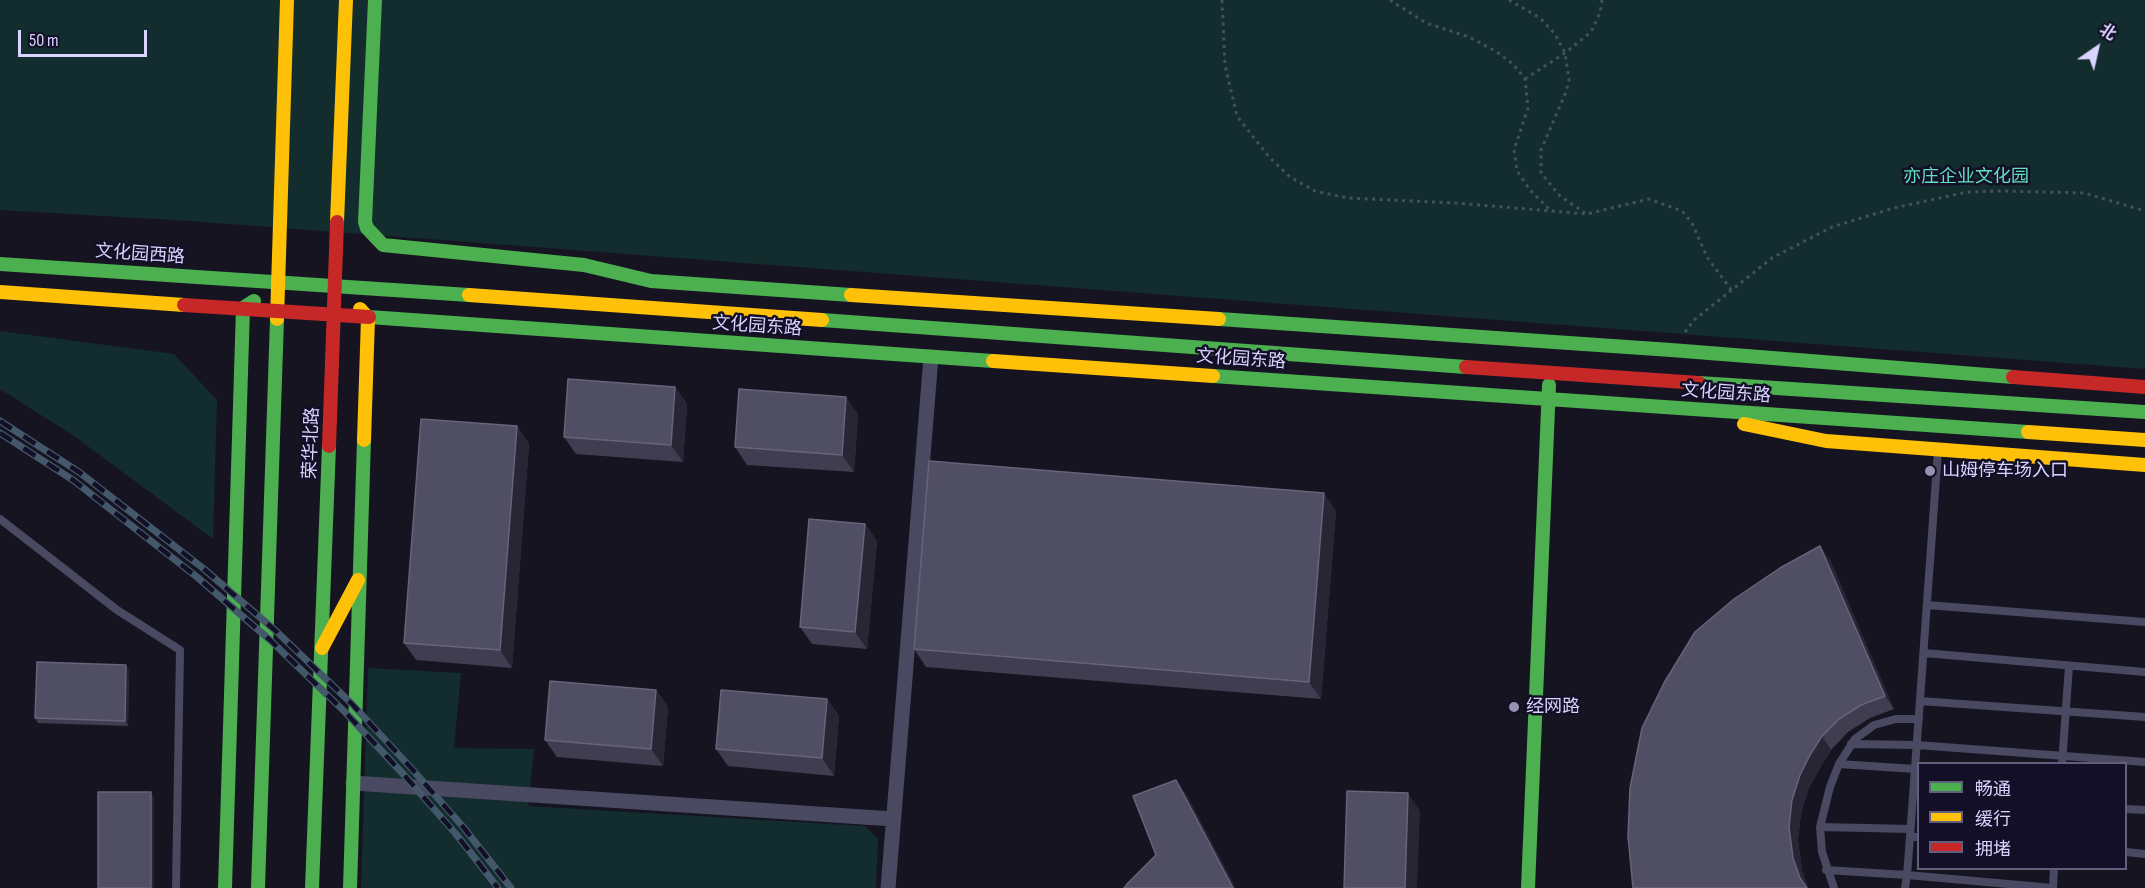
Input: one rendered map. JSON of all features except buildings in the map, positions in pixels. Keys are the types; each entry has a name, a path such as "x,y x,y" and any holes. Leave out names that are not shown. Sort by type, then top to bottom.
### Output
{"main road":[{"path":"258,888 287,0"},
{"name":"荣华北路","path":"312,888 336,316 346,0"},
{"path":"375,0 365,222 367,228 382,245 584,265 651,281 750,315"},
{"name":"文化园西路","path":"0,264 337,285"},
{"path":"651,281 1671,350 2145,387"},
{"path":"243,308 278,282"},
{"path":"337,285 368,318 350,888"},
{"name":"文化园东路","path":"337,285 1549,373 2145,412"},
{"path":"0,292 276,311"},
{"path":"225,888 243,308"},
{"name":"文化园东路","path":"276,311 2145,440"},
{"path":"1528,888 1550,400 1549,373"},
{"path":"1893,395 1965,373"},
{"path":"1664,408 1826,441 2145,465"},
{"path":"322,648 360,575"}],"street":[{"path":"888,888 931,357"},
{"path":"353,783 893,819"}],"lane":[{"path":"1905,888 1916,792 1915,769 1938,450"},
{"path":"0,519 117,610 180,650 177,888"},
{"path":"1927,605 2145,622"},
{"path":"1924,653 2145,672"},
{"path":"2062,762 2069,666"},
{"path":"1920,701 2145,717"},
{"path":"1834,888 1822,852 1820,827 1830,787 1839,764 1851,744 1874,725 1896,719 1919,719"},
{"path":"1851,744 1917,745 2145,762"},
{"path":"1839,764 1915,769"},
{"path":"2127,809 2145,810"},
{"path":"1820,827 1910,833 1917,836"},
{"path":"2127,852 2145,854"},
{"path":"1827,870 1906,874 2053,888 2054,870"}],"path":[{"path":"1222,0 1225,64 1237,117 1269,157 1290,177 1315,191 1348,198 1587,214 1650,200 1682,211 1692,223 1707,257 1732,291"},
{"path":"1509,0 1540,18 1555,34 1565,53 1569,80 1566,92 1540,150 1541,173 1560,196 1587,214"},
{"path":"1525,79 1565,53 1591,32 1600,13 1602,0"},
{"path":"1393,1 1426,23 1468,37 1497,52 1513,64 1525,79 1528,108 1514,150 1517,171 1530,190 1551,211"},
{"path":"1671,350 1694,320 1772,258 1832,227 1894,208 1968,192 2004,190 2084,193 2145,211"}],"green space":[{"name":"亦庄企业文化园","path":"0,0 2145,0 2145,369 190,221 0,210"},
{"path":"0,331 174,354 217,400 213,539 74,436 0,389"},
{"path":"368,668 461,673 454,748 534,749 528,806 865,826 878,839 876,888 361,888"}],"railway":[{"path":"0,421 79,472 204,569 277,632 352,704 412,769 464,828 511,888"},
{"path":"0,433 73,480 197,577 270,640 345,712 405,776 456,834 498,888"}],"traffic: fast":[{"path":"375,0 365,222 367,228 383,245 584,265 651,281 851,295"},
{"path":"0,264 469,295"},
{"path":"225,888 243,308 254,301"},
{"path":"369,317 993,361"},
{"path":"258,888 277,319"},
{"path":"1219,319 1671,350 2013,377"},
{"path":"822,320 1466,367"},
{"path":"1213,376 2028,432"},
{"path":"1699,383 2145,412"},
{"path":"1528,888 1549,385"},
{"path":"350,888 364,440"},
{"path":"312,888 329,446"}],"traffic: slow":[{"path":"277,319 287,0"},
{"path":"337,222 346,0"},
{"path":"0,292 184,305"},
{"path":"469,295 822,320"},
{"path":"851,295 1219,319"},
{"path":"360,309 368,318 364,440"},
{"path":"993,361 1213,376"},
{"path":"1744,424 1826,441 2145,465"},
{"path":"2028,432 2145,440"},
{"path":"322,648 358,580"}],"traffic: jam":[{"path":"329,446 337,222"},
{"path":"184,305 369,317"},
{"path":"1466,367 1699,383"},
{"path":"2013,377 2145,387"}],"place":[{"name":"山姆停车场入口","path":"1930,471"},
{"name":"经网路","path":"1514,707"}]}
